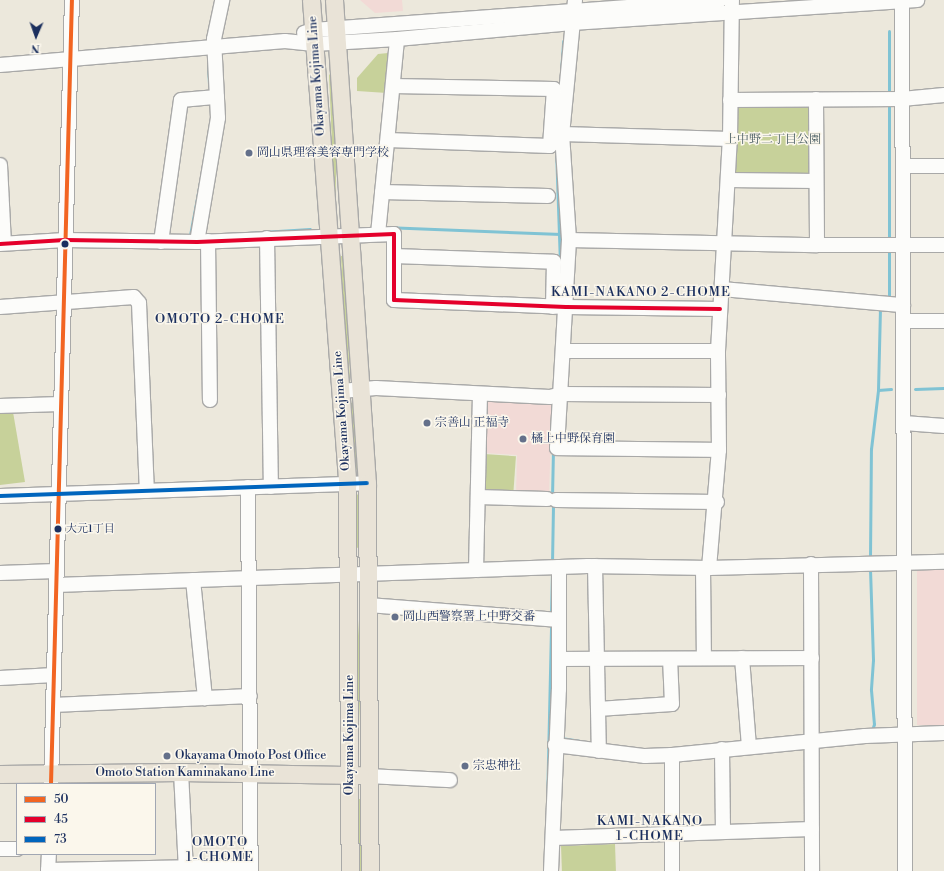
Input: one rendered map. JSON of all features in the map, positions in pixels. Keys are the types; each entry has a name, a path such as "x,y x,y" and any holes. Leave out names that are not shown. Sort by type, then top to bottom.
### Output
{"main road":[{"name":"Okayama Kojima Line","path":"311,0 347,484 349,575 350,871"},
{"name":"Okayama Kojima Line","path":"334,0 352,235 367,483 369,573 370,871"},
{"name":"Omoto Station Kaminakano Line","path":"0,774 51,778 181,772 370,776"}],"street":[{"path":"51,778 69,59 72,0"},
{"path":"210,400 200,238 218,118 213,97 215,47 222,0"},
{"path":"0,65 285,41 573,11 720,0"},
{"path":"337,35 397,39 573,11 917,0"},
{"path":"902,1 893,99 903,166 894,245 903,305 905,871"},
{"path":"704,658 708,565 717,502 720,450 718,351 730,139 732,6"},
{"path":"559,307 569,240 562,134 573,11"},
{"path":"378,234 397,39"},
{"path":"388,140 550,146 554,89 393,86"},
{"path":"730,100 893,99 944,95"},
{"path":"162,237 181,100 213,97"},
{"path":"816,99 817,245"},
{"path":"562,134 730,139"},
{"path":"0,165 3,241 162,237 267,238 394,234 394,300 559,307 720,309"},
{"path":"903,166 944,166"},
{"path":"728,180 816,181"},
{"path":"382,192 548,196"},
{"path":"267,238 271,487"},
{"path":"569,240 817,245 944,245"},
{"path":"394,256 554,262 564,351 557,395 557,448 720,450"},
{"path":"722,289 903,305"},
{"path":"0,307 134,296 139,303 147,491"},
{"path":"903,321 944,321"},
{"path":"564,351 718,351"},
{"path":"341,391 362,389 480,394 719,395"},
{"path":"476,570 480,394"},
{"path":"0,406 61,404"},
{"path":"904,423 944,426"},
{"path":"0,496 367,483"},
{"path":"49,855 48,871 251,868 248,487"},
{"path":"478,497 717,502"},
{"path":"0,573 56,578 193,580 595,566 944,562"},
{"path":"811,564 812,658 809,740 812,871"},
{"path":"595,566 599,747"},
{"path":"551,871 559,659 553,620 554,567"},
{"path":"193,580 206,698"},
{"path":"369,605 553,620"},
{"path":"742,658 748,743"},
{"path":"559,659 812,658"},
{"path":"598,709 672,704 670,659"},
{"path":"0,678 54,675"},
{"path":"53,705 250,696"},
{"path":"555,746 599,747 645,756 722,750 748,743 944,733"},
{"path":"722,750 723,832"},
{"path":"672,755 672,871"},
{"path":"181,772 186,868"},
{"path":"370,776 450,780"},
{"path":"553,838 812,829"},
{"path":"0,849 16,849"}],"shaded area":[{"path":"360,0 402,0 403,11 375,13"},
{"path":"488,399 552,402 549,496 516,496 517,455 484,453 485,402"},
{"path":"917,567 944,567 944,725 917,725"}],"green space":[{"path":"388,53 390,55 387,93 357,91 357,78 378,54"},
{"path":"331,73 337,145 335,213 329,75"},
{"name":"上中野二丁目公園","path":"733,103 813,103 813,176 733,176"},
{"path":"341,256 344,256 350,380 348,379"},
{"path":"354,402 358,468 356,470 353,468 349,404"},
{"path":"0,412 13,412 25,482 0,485"},
{"path":"484,454 516,456 513,497 481,495"},
{"path":"356,494 359,495 358,548 356,547"},
{"path":"360,604 361,683 358,742 356,742 356,667"},
{"path":"358,799 363,799 362,871 358,871"},
{"path":"615,844 616,871 562,871 561,846"}],"waterway":[{"path":"889,31 889,95"},
{"path":"561,72 563,41"},
{"path":"208,65 209,85"},
{"path":"889,102 889,241"},
{"path":"556,149 560,264"},
{"path":"190,235 200,182"},
{"path":"384,227 561,234"},
{"path":"230,234 310,229"},
{"path":"889,248 889,296"},
{"path":"878,390 880,309"},
{"path":"915,389 944,388"},
{"path":"868,558 870,558 871,449 878,390 891,389"},
{"path":"552,497 553,449"},
{"path":"552,563 553,503"},
{"path":"606,560 700,561"},
{"path":"870,569 873,660 871,690 874,724 872,730"},
{"path":"551,615 552,571"},
{"path":"547,805 551,623"},
{"path":"561,738 579,741"}],"transit line":[{"name":"50","path":"51,783 72,0"},
{"name":"45","path":"0,244 65,240 197,242 394,234 394,300 566,307 720,309"},
{"name":"73","path":"0,496 367,483"}],"place":[{"name":"岡山県理容美容専門学校","path":"249,153"},
{"name":"宗善山 正福寺","path":"427,423"},
{"name":"橘上中野保育園","path":"523,439"},
{"name":"大元1丁目","path":"58,529"},
{"name":"岡山西警察署上中野交番","path":"395,617"},
{"name":"Okayama Omoto Post Office","path":"167,756"},
{"name":"宗忠神社","path":"465,766"}],"district":[{"name":"KAMI-NAKANO 2-CHOME","path":"641,292"},
{"name":"OMOTO 2-CHOME","path":"220,319"},
{"name":"KAMI-NAKANO 1-CHOME","path":"650,830"},
{"name":"OMOTO 1-CHOME","path":"220,850"}]}
